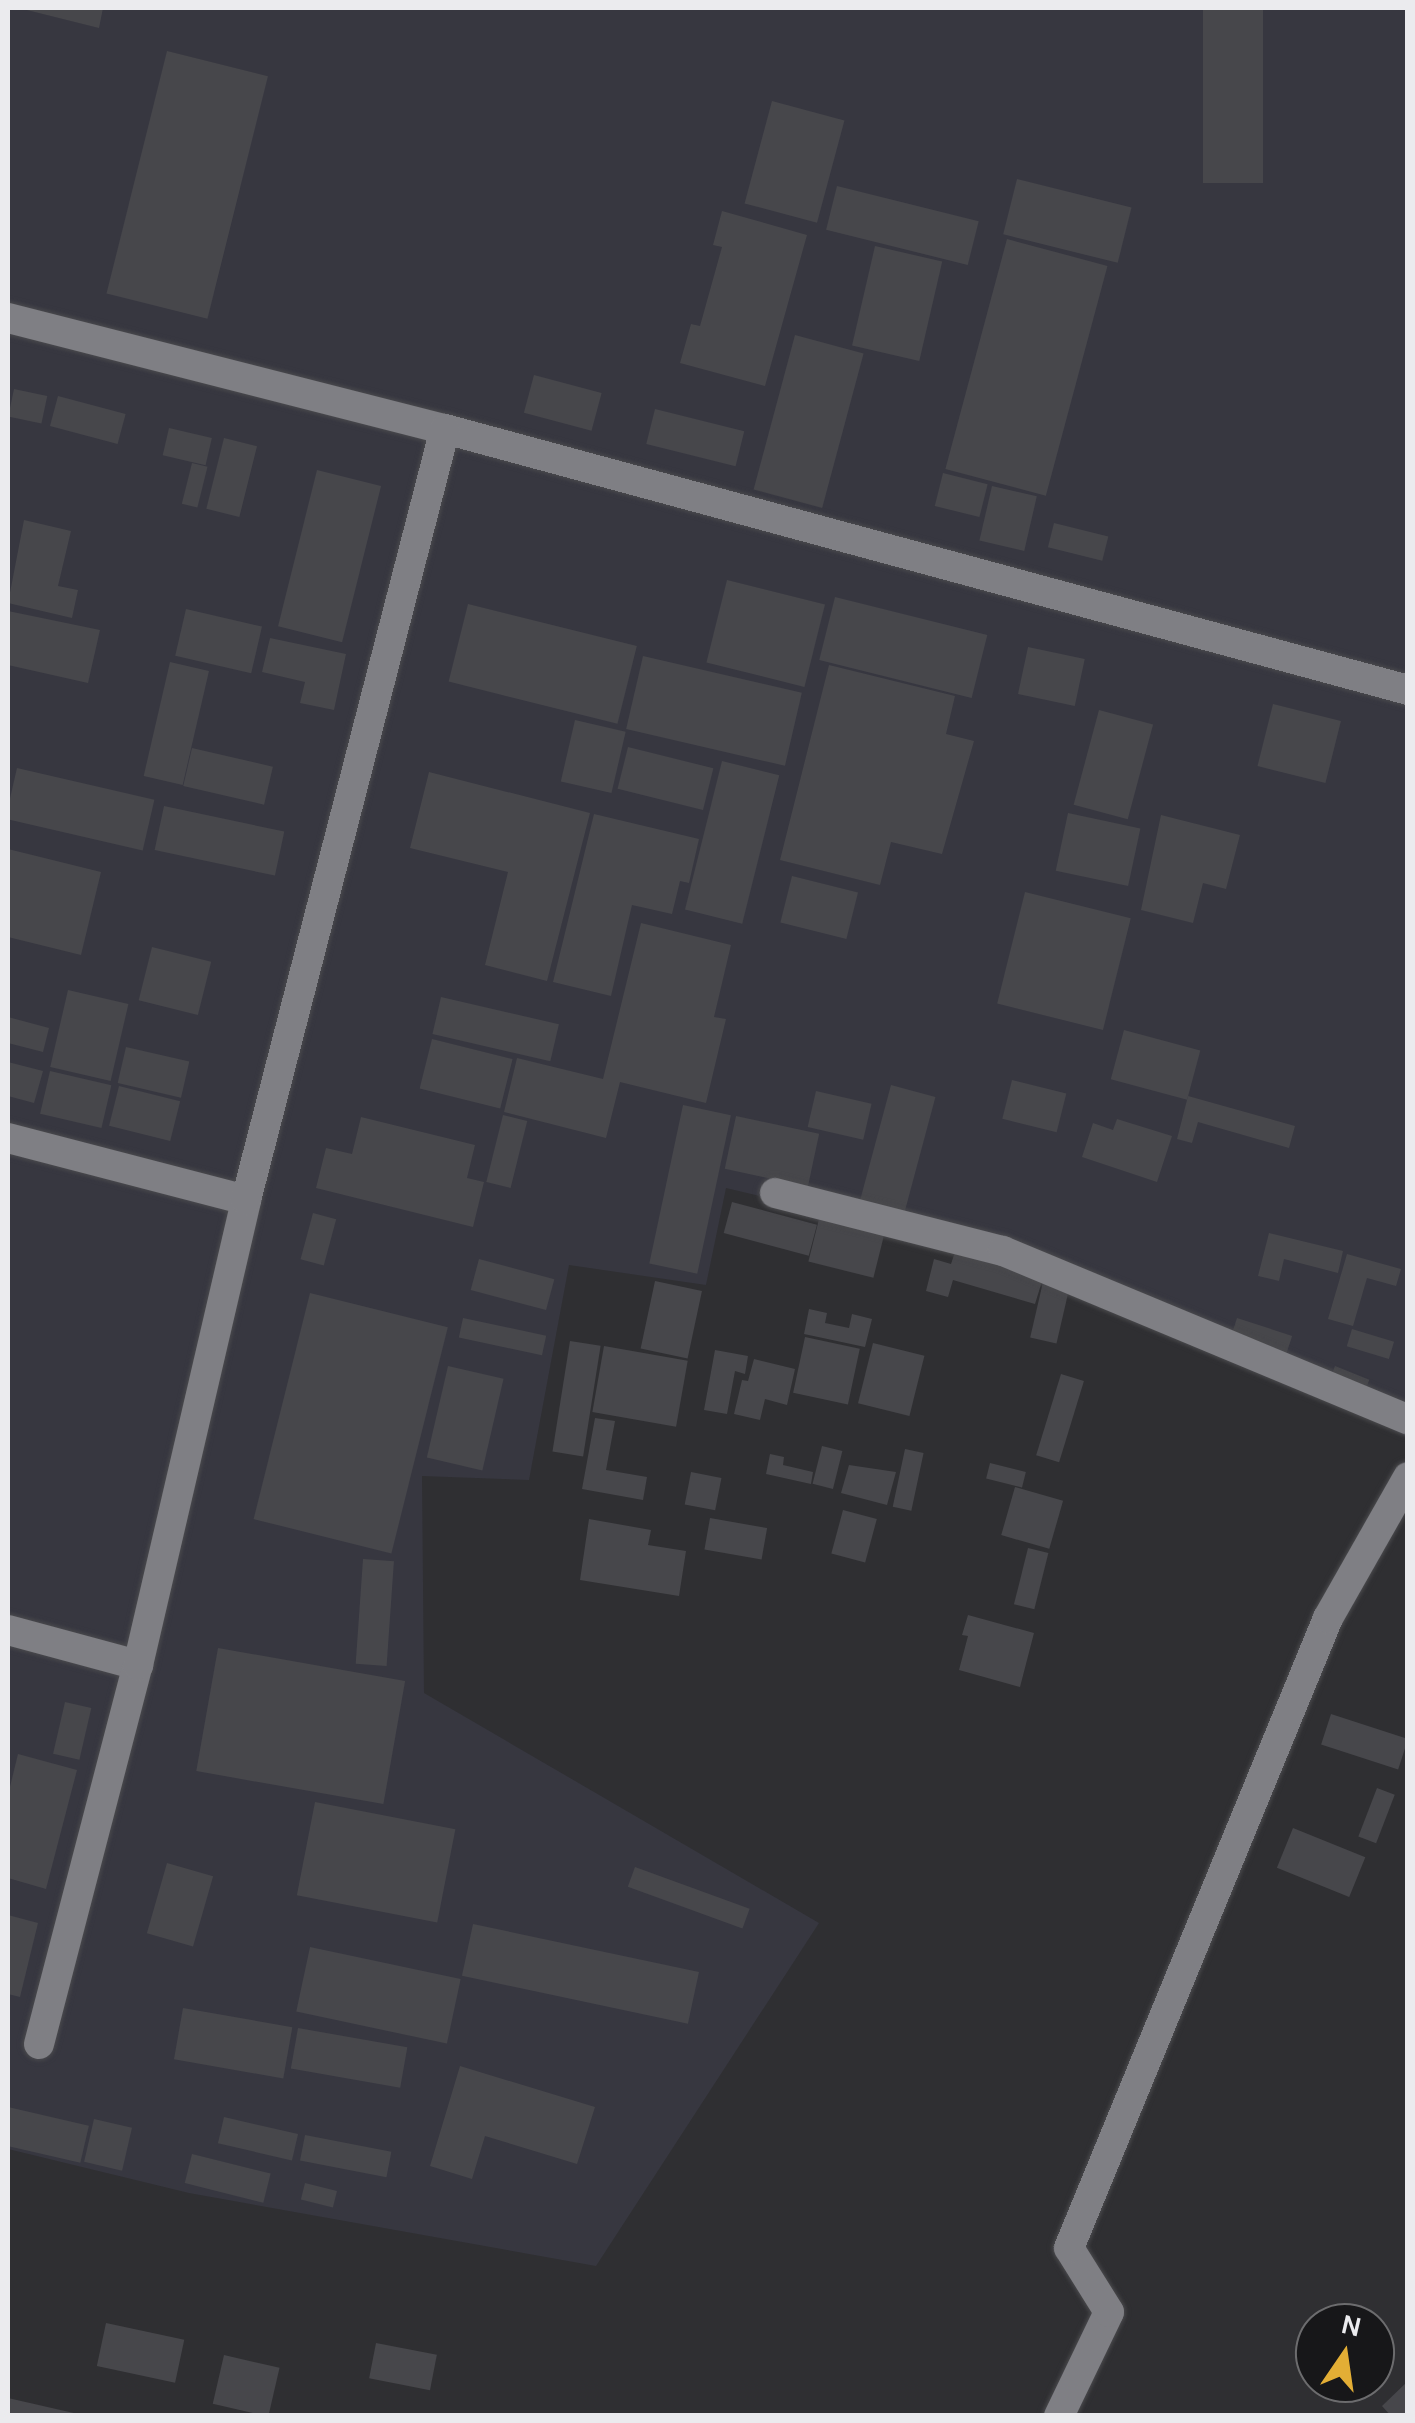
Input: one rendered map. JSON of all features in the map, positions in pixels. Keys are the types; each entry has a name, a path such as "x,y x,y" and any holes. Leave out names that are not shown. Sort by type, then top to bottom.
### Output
{"street":[{"path":"8,318 444,430 1408,690"},
{"path":"39,2044 138,1666 246,1200 444,430"},
{"path":"8,1138 246,1200"},
{"path":"775,1193 1003,1250 1408,1420"},
{"path":"1059,2416 1110,2312 1069,2248 1328,1618 1408,1477"},
{"path":"8,1630 138,1666"}],"shaded area":[{"path":"8,8 1407,8 1407,1437 1074,1270 726,1188 706,1285 569,1265 529,1480 422,1476 424,1693 819,1923 596,2266 189,2193 8,2149"}],"building":[{"path":"19,8 103,8 99,28"},
{"path":"1203,8 1263,8 1263,183 1203,183"},
{"path":"167,51 268,76 207,319 107,294"},
{"path":"772,101 844,120 817,223 745,203"},
{"path":"1017,179 1131,208 1118,263 1003,234"},
{"path":"837,186 979,221 968,265 826,230"},
{"path":"722,211 807,235 765,386 680,363 691,324 700,326 722,247 713,245"},
{"path":"1007,239 1107,266 1046,496 945,469"},
{"path":"875,246 942,262 919,361 852,345"},
{"path":"795,335 864,353 822,508 754,490"},
{"path":"534,375 602,393 592,431 524,413"},
{"path":"14,389 47,396 41,423 8,416"},
{"path":"58,396 126,414 118,444 50,426"},
{"path":"655,409 744,431 736,466 646,444"},
{"path":"169,428 212,438 206,465 163,455"},
{"path":"224,438 257,446 239,517 206,509"},
{"path":"192,463 208,467 197,508 182,504"},
{"path":"317,470 381,486 342,642 278,626"},
{"path":"943,473 988,484 979,517 935,506"},
{"path":"992,486 1037,496 1024,551 979,541"},
{"path":"24,520 71,531 58,586 78,590 72,618 8,603"},
{"path":"1054,523 1108,537 1102,561 1048,547"},
{"path":"727,580 825,604 804,687 706,662"},
{"path":"835,597 987,635 972,698 819,660"},
{"path":"468,604 637,646 617,724 449,682"},
{"path":"186,609 262,627 251,673 175,656"},
{"path":"8,611 100,630 88,683 8,665"},
{"path":"270,638 346,654 334,710 300,703 305,682 262,672"},
{"path":"1028,647 1085,659 1075,706 1018,694"},
{"path":"643,656 802,693 785,766 626,729"},
{"path":"170,662 209,671 183,785 144,776"},
{"path":"829,665 955,696 946,734 974,741 942,854 891,842 880,885 780,860"},
{"path":"1273,704 1341,721 1325,783 1258,766"},
{"path":"1099,710 1153,724 1128,819 1074,805"},
{"path":"575,720 626,732 611,793 561,781"},
{"path":"628,747 713,768 703,810 618,789"},
{"path":"192,748 273,767 264,805 183,786"},
{"path":"722,761 779,775 742,924 685,909"},
{"path":"17,768 154,800 143,850 8,819"},
{"path":"429,772 590,813 547,981 485,965 508,872 410,848"},
{"path":"164,806 284,832 275,876 155,850"},
{"path":"1068,813 1140,828 1128,886 1056,871"},
{"path":"594,814 699,839 689,883 680,881 672,914 632,905 611,996 553,982"},
{"path":"1161,815 1240,835 1226,889 1203,883 1193,923 1141,910"},
{"path":"8,849 101,872 81,955 8,937"},
{"path":"792,876 858,892 846,939 780,923"},
{"path":"1025,892 1131,918 1103,1030 997,1004"},
{"path":"641,923 731,945 714,1017 726,1019 706,1103 620,1082 606,1138 504,1112 517,1058 603,1079"},
{"path":"152,947 211,962 198,1015 139,1000"},
{"path":"68,990 128,1004 111,1081 50,1067"},
{"path":"441,997 559,1024 550,1061 432,1034"},
{"path":"8,1017 49,1028 43,1052 8,1043"},
{"path":"1124,1030 1200,1050 1187,1100 1111,1079"},
{"path":"432,1039 513,1059 500,1109 420,1088"},
{"path":"126,1047 189,1062 181,1098 118,1083"},
{"path":"8,1062 43,1071 34,1103 8,1096"},
{"path":"50,1071 111,1085 101,1128 40,1114"},
{"path":"1012,1080 1066,1094 1057,1132 1002,1119"},
{"path":"891,1085 935,1097 904,1216 859,1204"},
{"path":"119,1086 180,1101 170,1141 109,1126"},
{"path":"816,1091 872,1104 863,1140 808,1127"},
{"path":"1188,1096 1295,1126 1289,1148 1198,1122 1192,1143 1177,1139"},
{"path":"683,1105 731,1115 697,1274 649,1263"},
{"path":"503,1115 527,1121 511,1188 486,1182"},
{"path":"736,1116 819,1134 808,1186 725,1169"},
{"path":"361,1117 475,1145 467,1178 484,1182 473,1227 316,1188 326,1148 352,1154"},
{"path":"1117,1119 1172,1136 1157,1182 1082,1157 1093,1123 1113,1130"},
{"path":"732,1202 817,1225 809,1256 724,1233"},
{"path":"313,1213 336,1219 324,1266 301,1259"},
{"path":"820,1215 885,1231 873,1278 808,1262"},
{"path":"1269,1233 1343,1251 1338,1273 1284,1259 1279,1281 1258,1276"},
{"path":"955,1252 1043,1278 1035,1304 953,1280 948,1297 926,1291 934,1259 951,1264"},
{"path":"1347,1254 1401,1269 1396,1286 1367,1278 1353,1326 1328,1319"},
{"path":"479,1259 554,1279 546,1310 471,1290"},
{"path":"655,1281 702,1291 688,1358 641,1348"},
{"path":"1043,1282 1069,1288 1056,1344 1030,1338"},
{"path":"310,1293 448,1327 391,1553 254,1519"},
{"path":"809,1309 827,1313 825,1323 849,1328 852,1314 872,1319 865,1347 804,1334"},
{"path":"463,1318 546,1336 542,1355 459,1338"},
{"path":"1237,1318 1292,1336 1285,1357 1230,1339"},
{"path":"1352,1329 1394,1342 1389,1359 1347,1346"},
{"path":"805,1337 860,1349 848,1404 793,1393"},
{"path":"570,1341 601,1346 583,1456 552,1452"},
{"path":"873,1343 924,1356 909,1416 858,1403"},
{"path":"604,1346 688,1361 676,1427 592,1412"},
{"path":"715,1350 748,1356 745,1374 735,1371 727,1414 704,1410"},
{"path":"754,1359 795,1369 787,1405 765,1399 760,1420 734,1414 742,1380 748,1381"},
{"path":"448,1366 504,1379 482,1470 427,1458"},
{"path":"1335,1366 1369,1380 1364,1394 1329,1380"},
{"path":"1061,1374 1084,1381 1059,1462 1036,1455"},
{"path":"595,1418 615,1421 606,1470 647,1477 643,1500 582,1489"},
{"path":"822,1446 842,1451 833,1489 813,1484"},
{"path":"905,1449 924,1453 911,1511 893,1507"},
{"path":"770,1454 784,1457 783,1465 813,1472 811,1484 766,1474"},
{"path":"990,1463 1026,1472 1022,1487 986,1479"},
{"path":"849,1465 896,1472 887,1505 841,1493"},
{"path":"691,1472 721,1478 715,1510 685,1504"},
{"path":"1015,1487 1063,1501 1049,1549 1001,1535"},
{"path":"843,1510 877,1519 865,1563 831,1553"},
{"path":"710,1518 767,1528 762,1560 704,1550"},
{"path":"589,1519 651,1530 648,1545 686,1551 679,1596 580,1580"},
{"path":"1028,1548 1048,1553 1034,1609 1014,1604"},
{"path":"363,1559 394,1561 387,1666 356,1664"},
{"path":"968,1615 1034,1633 1020,1687 959,1670 968,1636 962,1635"},
{"path":"218,1648 405,1681 383,1804 196,1771"},
{"path":"65,1702 91,1708 79,1760 53,1754"},
{"path":"1331,1714 1408,1739 1398,1769 1321,1744"},
{"path":"18,1754 77,1770 46,1889 8,1878 8,1795"},
{"path":"1377,1788 1395,1795 1376,1843 1358,1837"},
{"path":"315,1802 455,1829 437,1923 297,1895"},
{"path":"1293,1828 1365,1857 1349,1897 1277,1868"},
{"path":"167,1863 213,1876 193,1946 147,1933"},
{"path":"635,1867 750,1909 742,1928 628,1887"},
{"path":"8,1915 38,1923 20,1997 8,1994"},
{"path":"473,1924 699,1972 688,2024 462,1976"},
{"path":"310,1947 461,1979 447,2044 296,2012"},
{"path":"183,2008 292,2027 283,2078 174,2059"},
{"path":"298,2028 407,2047 400,2088 291,2068"},
{"path":"460,2066 595,2107 577,2164 485,2136 472,2179 430,2166"},
{"path":"8,2107 89,2126 80,2163 8,2146"},
{"path":"224,2117 298,2134 292,2160 218,2143"},
{"path":"94,2119 132,2128 122,2171 84,2162"},
{"path":"305,2135 391,2152 386,2177 300,2161"},
{"path":"192,2154 271,2174 263,2203 185,2183"},
{"path":"305,2183 337,2191 333,2207 301,2199"},
{"path":"106,2323 184,2340 175,2383 97,2366"},
{"path":"376,2343 437,2355 430,2390 369,2378"},
{"path":"224,2355 280,2368 268,2416 213,2404"},
{"path":"1408,2381 1408,2416 1391,2416 1382,2406 1395,2403 1395,2394"},
{"path":"8,2398 78,2414 78,2416 8,2416"}]}
